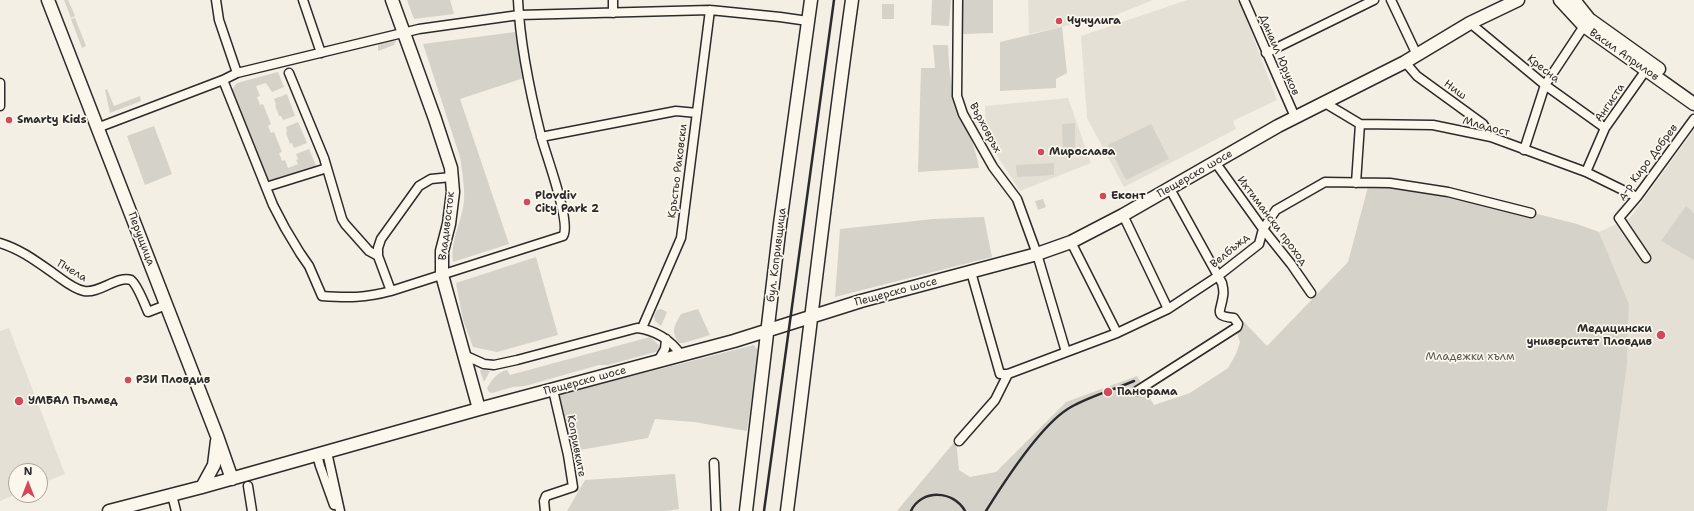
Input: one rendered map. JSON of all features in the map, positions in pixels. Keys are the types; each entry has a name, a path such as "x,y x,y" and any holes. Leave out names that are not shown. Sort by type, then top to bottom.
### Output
{"main road":[{"name":"Перущица","path":"48,0 217,436 232,479"},
{"name":"Владивосток","path":"392,0 435,119 450,168 453,192 449,224 442,251 442,275 479,409"},
{"name":"бул. Копривщица","path":"746,511 780,224 811,0"},
{"path":"787,511 813,315 837,107 852,0"},
{"name":"Пещерско шосе","path":"109,511 232,479 479,409 768,331 813,315 1037,254 1071,242 1124,215 1295,117 1405,62 1470,23 1518,0"},
{"name":"Васил Априлов","path":"1560,0 1646,70 1694,104"},
{"name":"Васил Априлов","path":"1574,0 1587,23 1694,94"},
{"path":"1584,0 1587,23"},
{"path":"202,487 214,465 217,436"}],"street":[{"path":"216,0 219,20 237,73"},
{"path":"303,0 321,53"},
{"path":"224,80 266,187 285,228 310,266 322,296 348,298 370,297 563,236 565,233 566,224 541,137 530,85 518,0"},
{"path":"613,0 613,13"},
{"name":"Върховръх","path":"958,0 957,96 963,114 993,167 1017,199 1037,254 1066,352"},
{"name":"Данаил Юруков","path":"1244,0 1295,117"},
{"path":"1266,52 1374,0"},
{"path":"1391,0 1417,55"},
{"path":"97,128 224,80 237,73 418,29 519,15 710,10 808,21"},
{"name":"Кръстьо Раковски","path":"642,328 681,238 710,10"},
{"name":"Кресна","path":"1470,23 1545,85 1605,128"},
{"path":"1524,150 1545,85 1587,23"},
{"name":"Ниш","path":"1405,62 1417,76 1483,124 1491,137"},
{"name":"Ангиста","path":"1586,172 1605,128 1646,70"},
{"path":"289,73 327,168 345,224 369,251 378,256"},
{"path":"0,84 0,106"},
{"name":"Младост","path":"1324,103 1360,124 1433,125 1491,137 1586,172 1637,197"},
{"path":"541,137 676,111 697,113"},
{"name":"д-р Киро Добрев","path":"1646,258 1618,218 1637,197 1694,119"},
{"path":"1356,183 1360,124"},
{"name":"Ихтимански проход","path":"1215,162 1263,229 1292,264 1311,292"},
{"path":"266,187 327,168"},
{"path":"391,291 378,256 378,248 381,239 419,186 431,179 451,177"},
{"name":"Велбъжд","path":"1008,374 1118,334 1168,309 1218,276 1259,244 1263,229 1276,210 1325,182 1390,183 1448,192 1531,213"},
{"path":"1137,391 1237,327 1238,324 1234,318 1222,317 1220,314 1219,310 1223,296 1222,283 1170,188"},
{"path":"1124,215 1168,309"},
{"path":"1071,242 1118,334"},
{"name":"Пчела","path":"0,243 16,249 28,256 79,290 93,291 118,281 128,280 134,283 148,312 166,305"},
{"path":"959,441 995,400 1008,374 1000,374 971,272"},
{"path":"464,355 484,364 494,365 637,328 646,329 666,339 669,343 676,347 681,355"},
{"path":"658,361 665,349 666,339"},
{"name":"Копривките","path":"544,511 544,500 546,496 573,487 568,455 553,390"},
{"path":"322,453 320,466 337,511"},
{"path":"322,453 340,511"},
{"path":"714,463 716,511"},
{"path":"248,486 252,511"},
{"path":"173,499 176,511"}],"shaded area":[{"name":"Чучулига","path":"1028,0 1153,0 1116,15 1029,34"},
{"path":"1187,0 1239,0 1277,100 1233,121 1236,129 1124,187 1087,118 1081,36"},
{"name":"Мирослава","path":"1068,98 1091,163 1020,191 987,140 985,106"},
{"name":"Медицински университет Пловдив","path":"1694,130 1694,511 1607,511 1627,365 1629,304 1599,232 1630,218"},
{"name":"УМБАЛ Пълмед","path":"9,328 65,474 48,481 48,463 8,463 8,498 0,501 0,331"}],"green space":[{"path":"64,0 68,0 75,16 71,18"},
{"path":"407,0 450,0 454,14 414,19"},
{"path":"932,0 951,0 949,26 931,25"},
{"path":"962,0 993,0 993,33 963,34"},
{"path":"882,4 894,4 894,19 882,19"},
{"path":"75,18 86,46 82,48 71,19"},
{"path":"1062,27 1067,73 1056,79 1056,88 1000,91 1000,42"},
{"path":"515,32 524,78 460,99 509,244 453,262 453,246 464,201 460,157 423,44"},
{"path":"393,40 396,41 394,45 378,51 378,44"},
{"path":"933,45 948,45 949,67 953,90 972,143 979,168 918,172 921,68 935,68"},
{"path":"278,72 284,87 272,92 266,83 256,86 260,96 257,97 260,105 263,104 271,124 268,126 271,133 274,132 282,152 279,153 282,161 285,160 288,168 298,164 296,154 309,149 316,166 268,181 231,91 237,83"},
{"path":"107,89 114,106 140,96 141,101 110,113 105,90"},
{"path":"287,94 295,116 283,120 281,116 279,116 274,99"},
{"path":"298,122 307,143 294,148 292,143 290,144 286,133 286,127"},
{"path":"1075,123 1075,152 1063,153 1062,124"},
{"path":"1151,124 1169,159 1126,180 1108,145"},
{"path":"154,126 172,174 145,185 127,136"},
{"path":"1054,163 1054,175 1017,177 1016,165"},
{"name":"Младежки хълм","path":"1370,179 1454,193 1577,224 1599,232 1629,304 1627,365 1607,511 897,511 956,440 959,470 970,477 996,472 1066,402 1137,376 1154,405 1190,393 1228,368 1236,354 1240,342 1237,333 1242,320 1267,346 1348,262"},
{"path":"1043,199 1046,207 1038,210 1035,201"},
{"path":"1686,206 1694,213 1694,260 1661,241"},
{"path":"984,217 992,257 835,297 840,229 933,219"},
{"path":"536,257 558,335 497,352 473,347 463,320 456,283"},
{"path":"661,309 667,312 661,326 655,321 654,316 657,310"},
{"path":"698,309 710,335 684,343 679,343 676,339 674,328 681,314"},
{"path":"650,337 659,345 659,351 608,365 599,365 525,386 513,387 492,393 489,392 487,388 495,377 503,371 507,370 510,375"},
{"path":"754,345 759,352 747,431 694,422 655,419 648,438 569,452 558,395"},
{"path":"482,369 490,371 484,382 480,371"},
{"path":"675,474 679,509 666,511 567,511 585,480"}],"railway":[{"path":"764,511 834,0"},
{"path":"986,511 1024,454 1036,439 1060,415 1071,407 1086,400 1134,381"},
{"path":"911,511 922,499 938,495 953,499 960,504 965,511"}],"place":[{"name":"Чучулига","path":"1059,21"},
{"name":"Smarty Kids","path":"9,120"},
{"name":"Мирослава","path":"1041,152"},
{"name":"Еконт","path":"1103,196"},
{"name":"Plovdiv City Park 2","path":"527,202"},
{"name":"Медицински университет Пловдив","path":"1661,335"},
{"name":"РЗИ Пловдив","path":"128,380"},
{"name":"Панорама","path":"1108,392"},
{"name":"УМБАЛ Пълмед","path":"19,401"}]}
